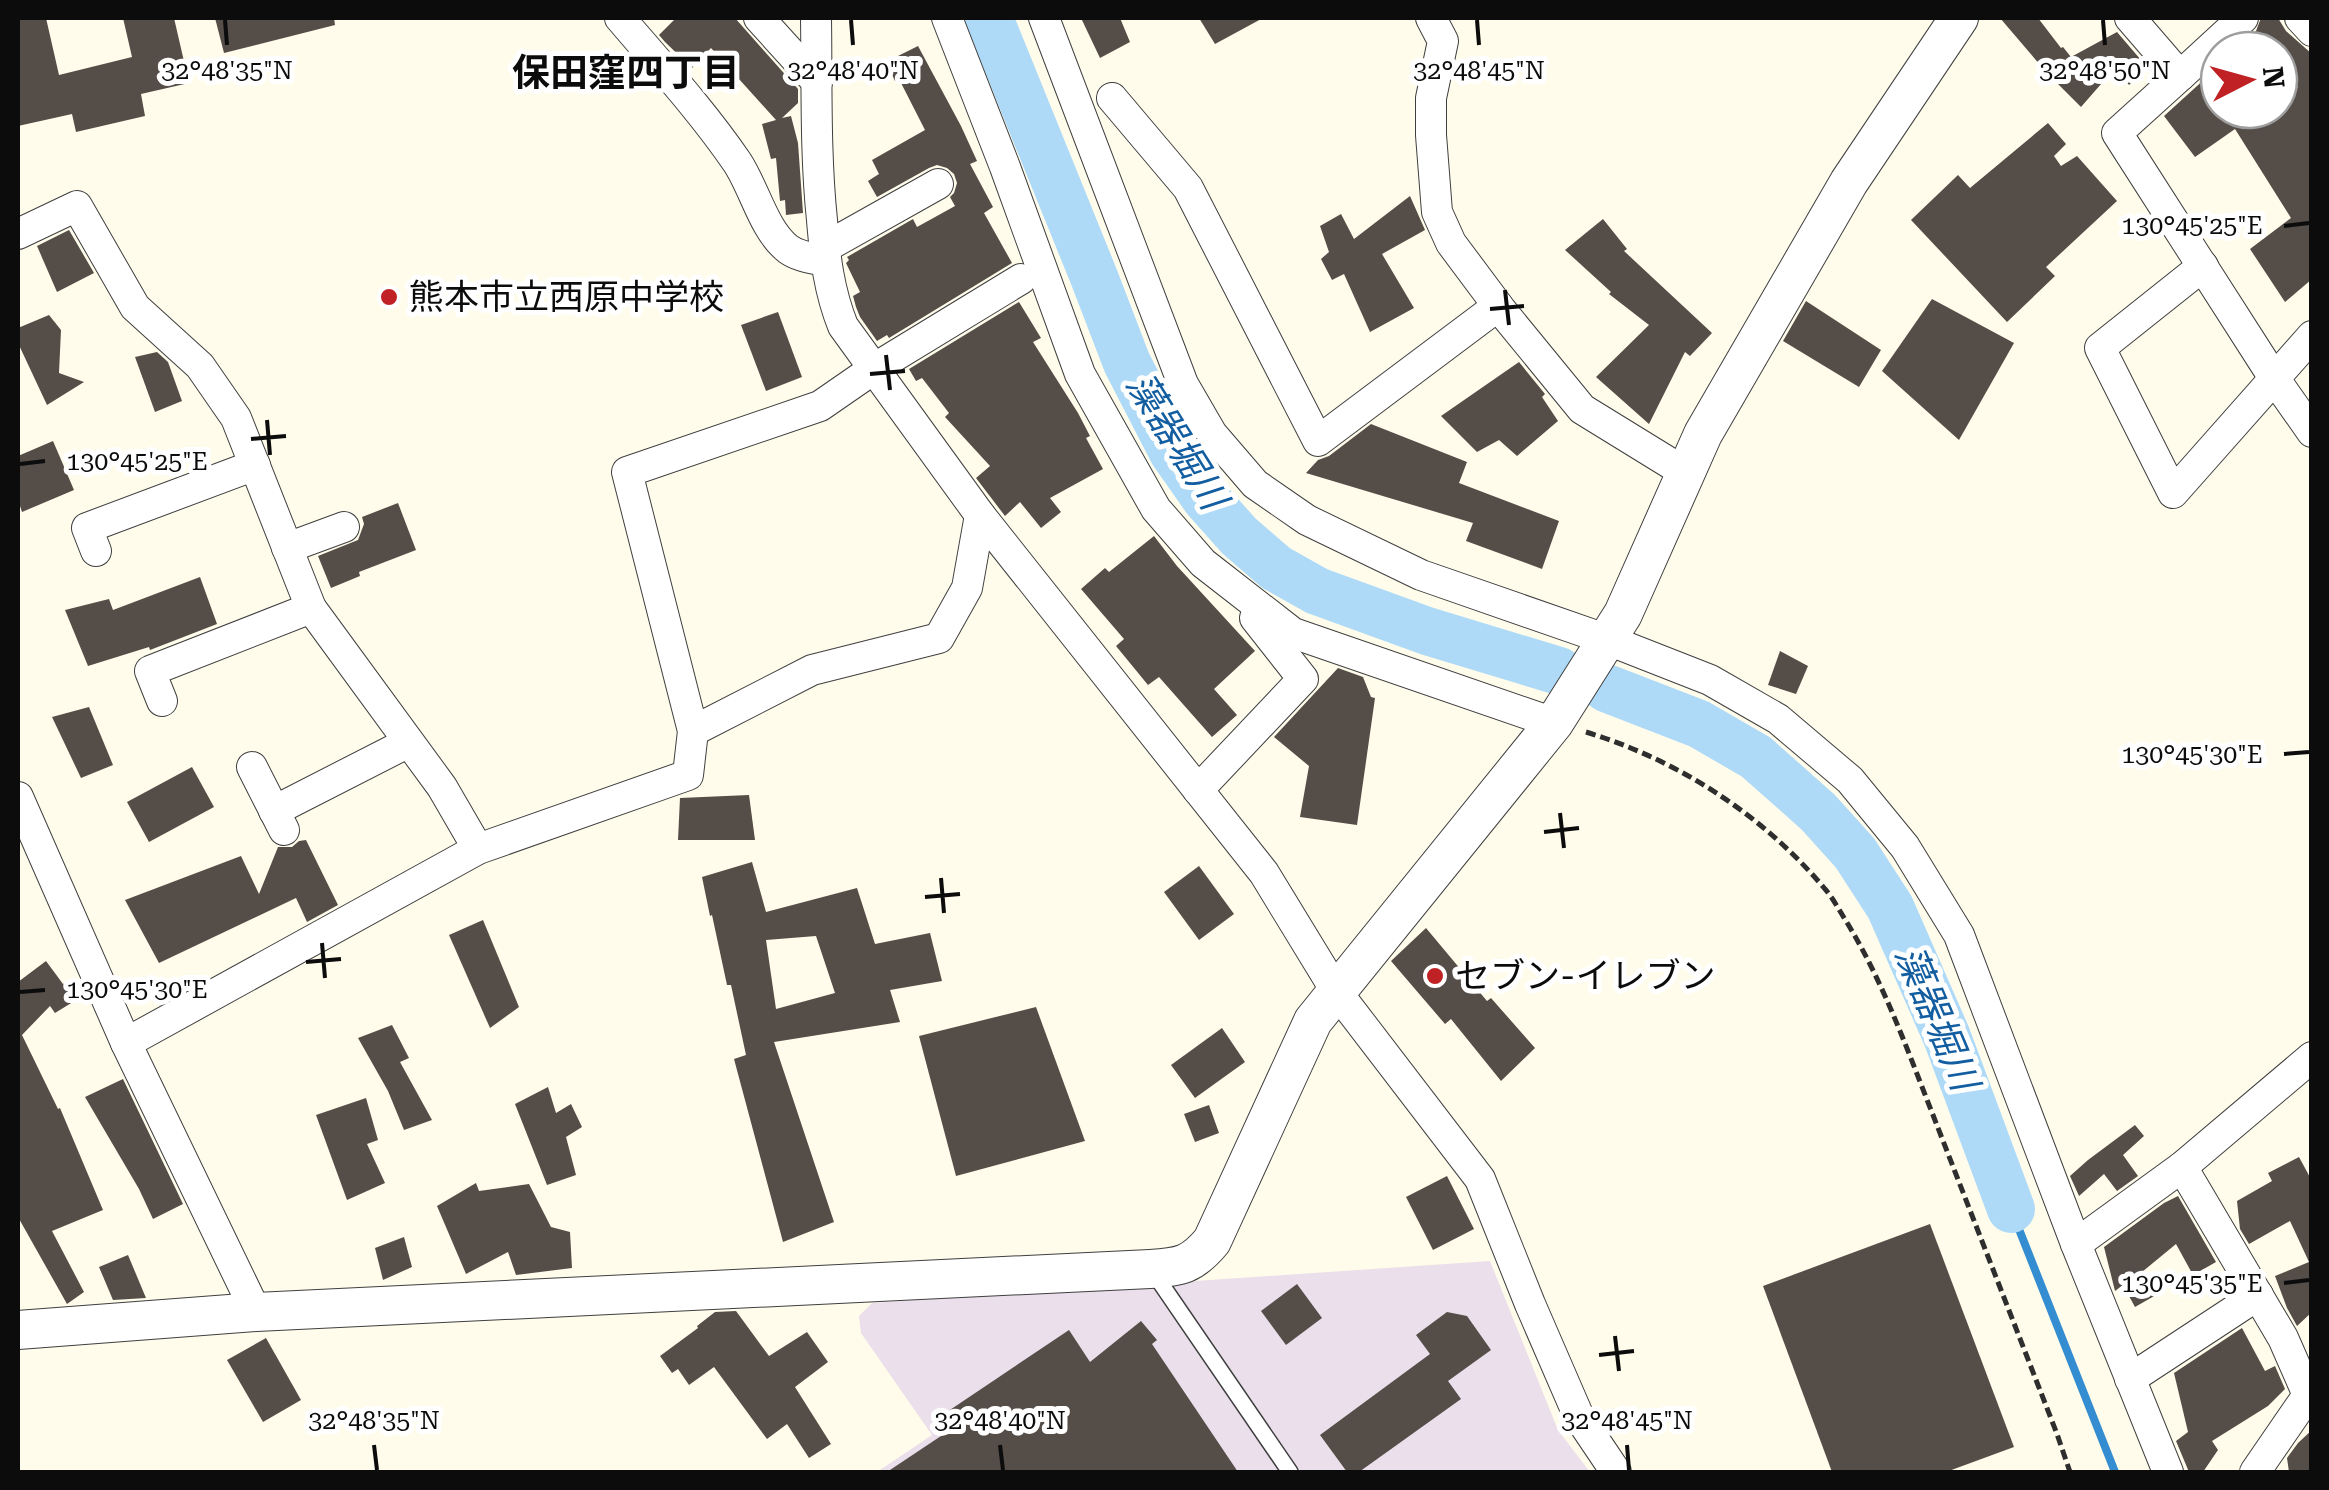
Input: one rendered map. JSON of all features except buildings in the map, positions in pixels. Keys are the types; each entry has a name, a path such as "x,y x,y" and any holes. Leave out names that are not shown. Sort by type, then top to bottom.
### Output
{"street":[{"path":"620,18 705,118 740,166 774,234 800,256 824,254 938,184"},
{"path":"759,18 817,82"},
{"path":"816,18 818,184 824,254 843,326 980,514 1264,873 1336,990 1480,1179 1579,1417 1616,1472"},
{"path":"946,18 1005,166 1080,374 1156,508 1203,563 1293,633 1554,723"},
{"path":"1044,18 1183,384 1212,434 1255,484 1308,520 1421,575 1710,680 1778,719 1850,780 1906,847 1959,935 2076,1244 2168,1472"},
{"path":"1431,18 1443,41 1431,98 1431,135 1438,212 1450,243 1582,409 1686,474"},
{"path":"18,1330 256,1312 1186,1265 1212,1241 1313,1021 1554,723 1608,640 1624,614 1703,434 1850,182 1959,18"},
{"path":"2130,18 2180,76"},
{"path":"2244,18 2117,133 2312,432"},
{"path":"2300,18 2312,31"},
{"path":"1112,98 1188,188 1318,441 1498,306"},
{"path":"18,234 77,206 135,307 200,366 236,418 310,608 442,787 478,849"},
{"path":"2203,266 2100,348 2173,493 2312,336"},
{"path":"126,1043 478,849 688,775 693,731 627,472 820,406 1021,279"},
{"path":"87,529 256,466"},
{"path":"693,731 812,670 939,638 967,588 980,514"},
{"path":"287,548 344,527"},
{"path":"1198,790 1303,679 1226,581"},
{"path":"162,700 150,671 310,608"},
{"path":"252,767 279,821 407,742"},
{"path":"18,798 126,1043 256,1312"},
{"path":"2076,1244 2182,1166 2312,1057"},
{"path":"2182,1166 2283,1338 2308,1396 2255,1472"},
{"path":"2130,1379 2258,1295"}],"lane":[{"path":"1150,1269 1290,1472"}],"path":[{"path":"1554,723 1612,740 1682,772 1723,797 1783,844 1827,891 1863,949 1902,1034 2070,1472"}],"shaded area":[{"path":"1490,1261 1558,1430 1590,1472 877,1472 932,1435 861,1333 859,1316 872,1303"}],"waterway":[{"name":"藻器堀川","path":"989,18 1127,363 1173,452 1206,499 1239,536 1276,568 1317,591 1427,631 1559,671"},
{"name":"藻器堀川","path":"1606,688 1699,724 1756,757 1818,812 1855,853 1890,907 1947,1037 2011,1209"},
{"name":"藻器堀川","path":"2011,1209 2115,1472"}],"place":[{"name":"熊本市立西原中学校","path":"389,297"},
{"name":"セブン-イレブン","path":"1435,976"}],"district":[{"name":"保田窪四丁目","path":"626,73"}]}
